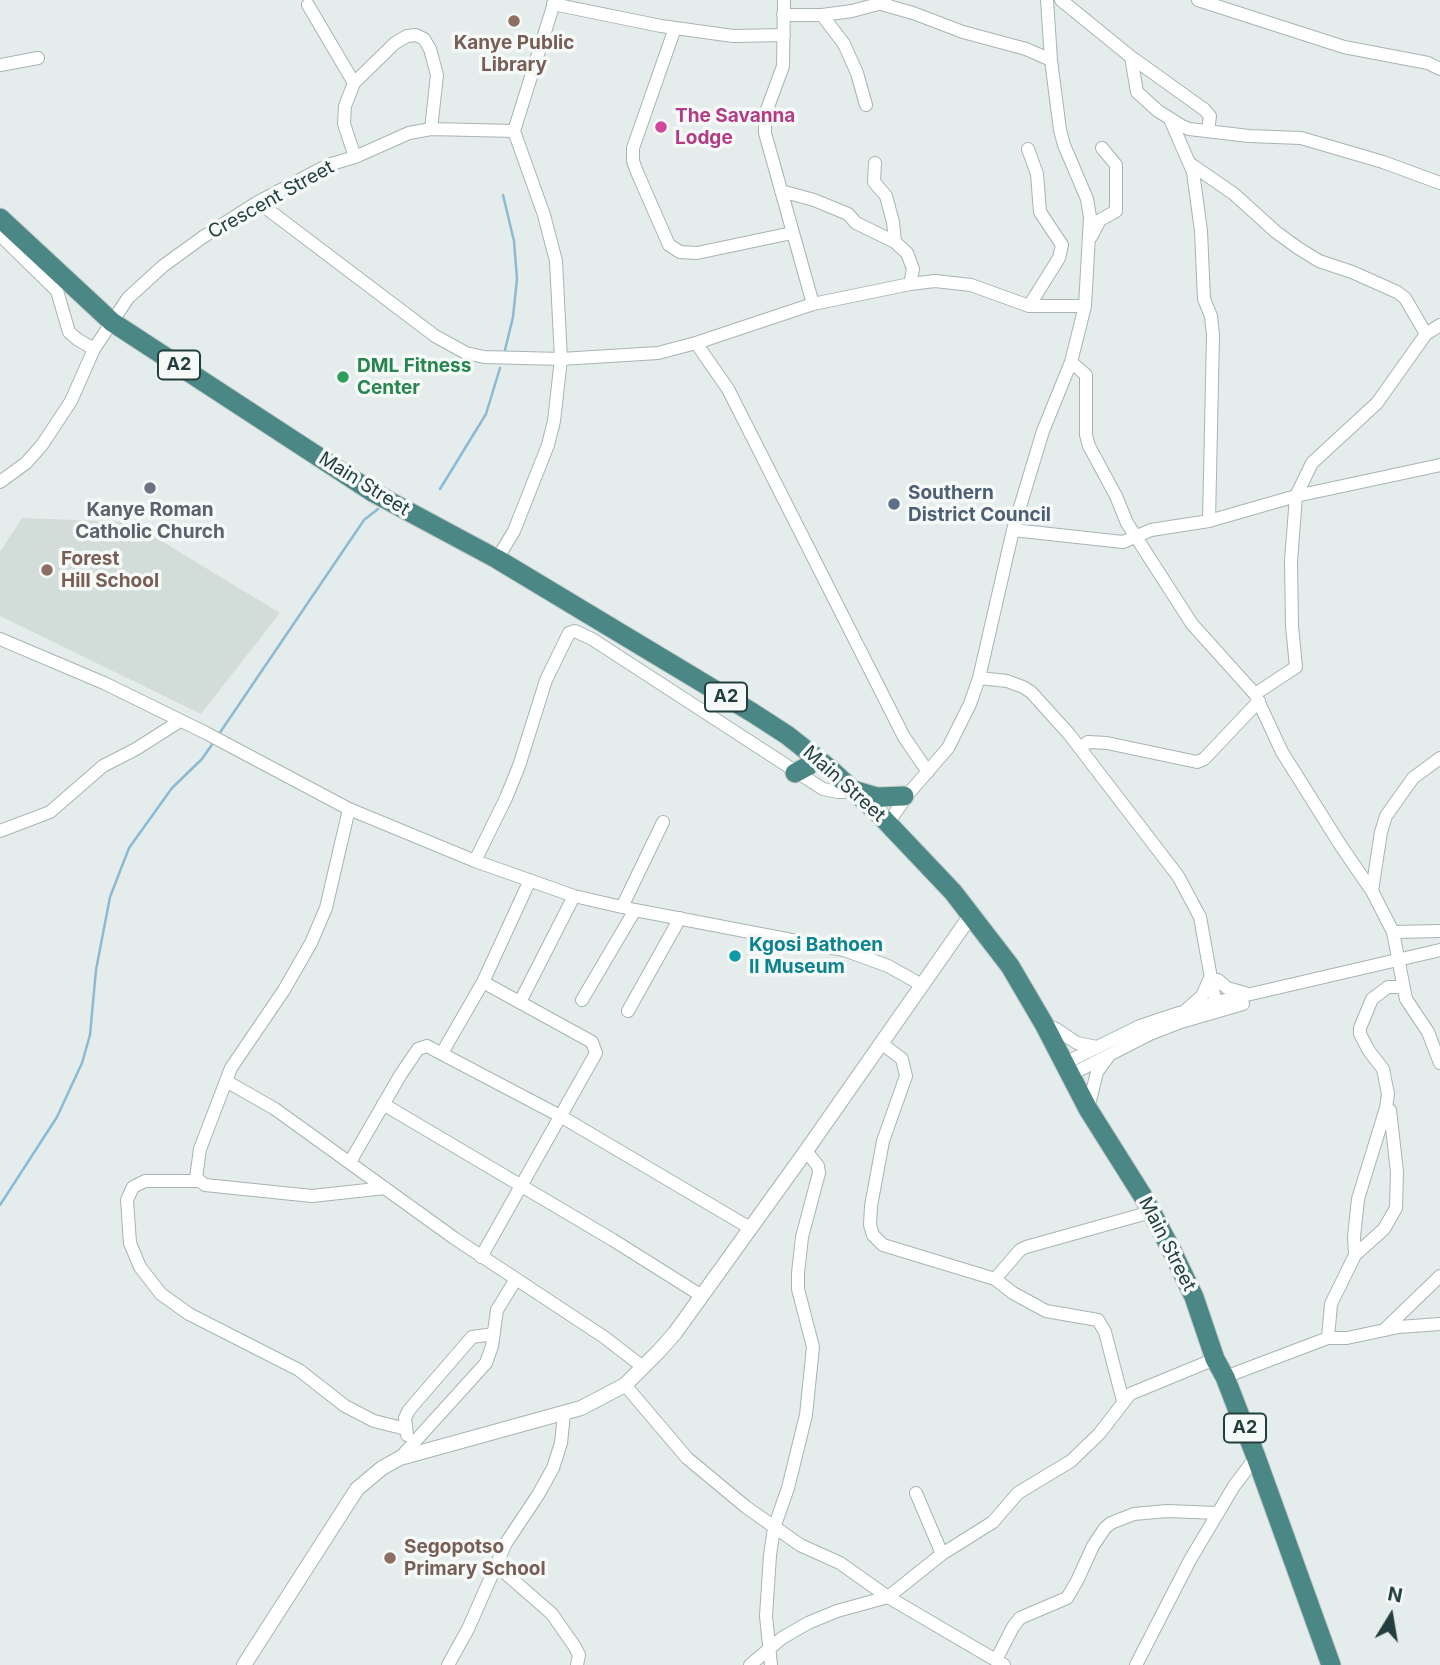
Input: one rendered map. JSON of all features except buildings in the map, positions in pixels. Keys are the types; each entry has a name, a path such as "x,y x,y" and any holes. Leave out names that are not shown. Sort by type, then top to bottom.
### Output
{"highway":[{"name":"Main Street","path":"0,218 112,322 374,493 497,559 753,713 813,755 851,788 908,845 971,915 1010,967 1044,1024 1088,1109 1151,1212 1194,1297 1215,1359 1225,1377 1256,1457 1331,1665"},
{"path":"795,773 805,769 813,755"},
{"path":"851,788 872,796 906,796 903,830 908,845"}],"street":[{"path":"784,0 783,66 765,115 765,132 813,304"},
{"path":"883,819 890,804 906,796 948,748 979,678 1013,530 1043,431 1071,362 1085,306 1090,241 1087,199 1064,145 1051,60 1047,0"},
{"path":"1061,0 1130,57 1205,110 1210,116 1208,131"},
{"path":"1198,0 1217,3 1344,47 1428,64 1440,69"},
{"path":"497,559 514,531 548,445 554,421 561,359 556,261 544,215 514,131 554,2 676,28 733,36 784,35"},
{"path":"783,15 822,15 885,2 963,32 1026,49 1051,60"},
{"path":"308,5 354,83"},
{"path":"822,15 844,44 858,73 866,105"},
{"path":"676,28 633,149 637,172 669,245 680,252 697,253 792,233"},
{"path":"355,156 344,124 345,106 354,83 395,43 407,36 416,35 425,39 437,75 432,129"},
{"path":"1130,57 1137,92 1170,119 1189,129 1301,138 1440,183"},
{"path":"0,65 38,58"},
{"path":"1170,119 1192,165 1201,231 1204,299 1211,316 1213,335 1209,521"},
{"name":"Crescent Street","path":"0,482 26,463 41,445 71,401 94,349 128,298 163,266 203,237 258,202 328,165 409,133 432,129 514,131"},
{"path":"1090,241 1100,220 1116,211 1116,165 1102,148"},
{"path":"1028,149 1037,174 1040,212 1062,245 1059,258 1029,306"},
{"path":"875,163 874,181 886,196 894,222 895,242"},
{"path":"1192,165 1234,194 1298,248 1319,261 1397,292 1405,298 1426,334"},
{"path":"781,191 814,200 848,214 856,223 895,242 907,253 913,269 910,284"},
{"path":"258,202 435,336 466,353 484,357 561,359 658,353 696,344 813,304 935,281 971,285 1029,306 1085,306"},
{"path":"0,235 57,291 69,332 94,349"},
{"path":"1080,748 1088,742 1107,743 1197,762 1204,759 1257,698 1297,665 1292,626 1291,561 1296,496 1312,463 1377,403 1426,334 1440,325"},
{"path":"696,344 728,389 904,737 928,772"},
{"path":"1071,362 1086,375 1088,446 1116,496 1127,523 1192,624 1257,698 1282,752 1372,891 1393,932 1406,999 1428,1032 1440,1063"},
{"path":"1013,530 1119,542 1166,526 1209,521 1296,496 1440,465"},
{"path":"475,861 514,777 546,680 569,633 575,631 592,639 822,789 838,792 851,788"},
{"path":"0,639 104,683 206,733 349,809 475,861 574,896 844,950 888,966 922,985"},
{"path":"979,678 1007,681 1023,687 1049,712 1080,748 1188,890 1200,917 1221,1005"},
{"path":"0,831 50,812 103,766 180,721"},
{"path":"1372,891 1386,816 1413,778 1440,758"},
{"path":"197,1181 200,1149 235,1061 271,1010 311,943 326,908 349,809"},
{"path":"622,907 663,822"},
{"path":"442,1053 483,982 530,880"},
{"path":"520,1002 574,896"},
{"path":"582,1000 635,910"},
{"path":"244,1665 357,1489 382,1468 400,1458 581,1408 625,1385 643,1367 675,1333 702,1296 971,915"},
{"path":"628,1012 680,918"},
{"path":"1393,932 1440,930"},
{"path":"1067,1069 1110,1054 1150,1034 1221,1005 1258,993 1440,950"},
{"path":"1067,1069 1098,1047 1140,1026 1184,1012 1281,995 1361,969"},
{"path":"1214,979 1236,992 1258,993"},
{"path":"1184,1012 1202,996 1214,979"},
{"path":"481,1257 595,1058 594,1044 483,982"},
{"path":"1355,1255 1354,1237 1359,1199 1388,1094 1385,1075 1369,1051 1360,1034 1360,1028 1372,999 1388,987 1404,987"},
{"path":"1044,1024 1077,1043 1098,1047"},
{"path":"881,1043 902,1059 906,1076 883,1141 871,1206 870,1225 873,1234 883,1245 995,1279 1045,1311 1091,1318 1102,1324 1123,1401"},
{"path":"350,1162 418,1049 427,1046 562,1117 750,1228"},
{"path":"1088,1109 1097,1072 1110,1054"},
{"path":"226,1081 275,1109 481,1257 604,1337 643,1367"},
{"path":"383,1104 702,1296"},
{"path":"1328,1338 1331,1304 1355,1255 1384,1229 1396,1208 1397,1172 1390,1110 1386,1108"},
{"path":"771,1665 766,1599 774,1528 793,1472 810,1384 813,1346 810,1326 798,1289 802,1237 819,1172 818,1166 806,1152"},
{"path":"386,1188 312,1196 205,1185 197,1181 145,1181 133,1187 127,1200 130,1243 140,1267 161,1294 189,1314 299,1370 345,1406 374,1422 406,1429"},
{"path":"995,1279 1020,1250 1026,1247 1151,1212"},
{"path":"1385,1330 1440,1276"},
{"path":"400,1458 486,1363 497,1310 516,1279"},
{"path":"1225,1377 1328,1338 1347,1338 1385,1330 1440,1324"},
{"path":"411,1446 405,1418 409,1410 472,1337 494,1334"},
{"path":"750,1665 782,1639 808,1623 837,1611 888,1597 942,1554 993,1521 1018,1493 1030,1484 1071,1461 1099,1434 1123,1401 1137,1389 1215,1359"},
{"path":"625,1385 687,1458 774,1528 800,1545 840,1563 888,1597 1000,1662 1013,1627 1020,1618 1066,1598 1093,1546 1111,1523 1134,1514 1218,1513"},
{"path":"448,1665 468,1629 506,1543 553,1468 561,1443 564,1414"},
{"path":"1136,1665 1190,1560 1234,1486 1256,1457"},
{"path":"916,1493 942,1554"},
{"path":"496,1565 552,1614 579,1655 576,1665"}],"shaded area":[{"path":"22,518 130,522 280,613 201,714 0,616 0,552"}],"waterway":[{"path":"503,195 514,241 517,279 513,317 505,350"},
{"path":"440,489 486,414 500,368"},
{"path":"219,734 364,520 378,509"},
{"path":"0,1205 57,1117 82,1063 90,1035 96,970 110,897 129,848 172,788 202,759 213,743"}],"place":[{"name":"Kanye Public Library","path":"514,21"},
{"name":"The Savanna Lodge","path":"661,127"},
{"name":"DML Fitness Center","path":"343,377"},
{"name":"Kanye Roman Catholic Church","path":"150,488"},
{"name":"Southern District Council","path":"894,504"},
{"name":"Forest Hill School","path":"47,570"},
{"name":"Kgosi Bathoen II Museum","path":"735,956"},
{"name":"Segopotso Primary School","path":"390,1558"}]}
